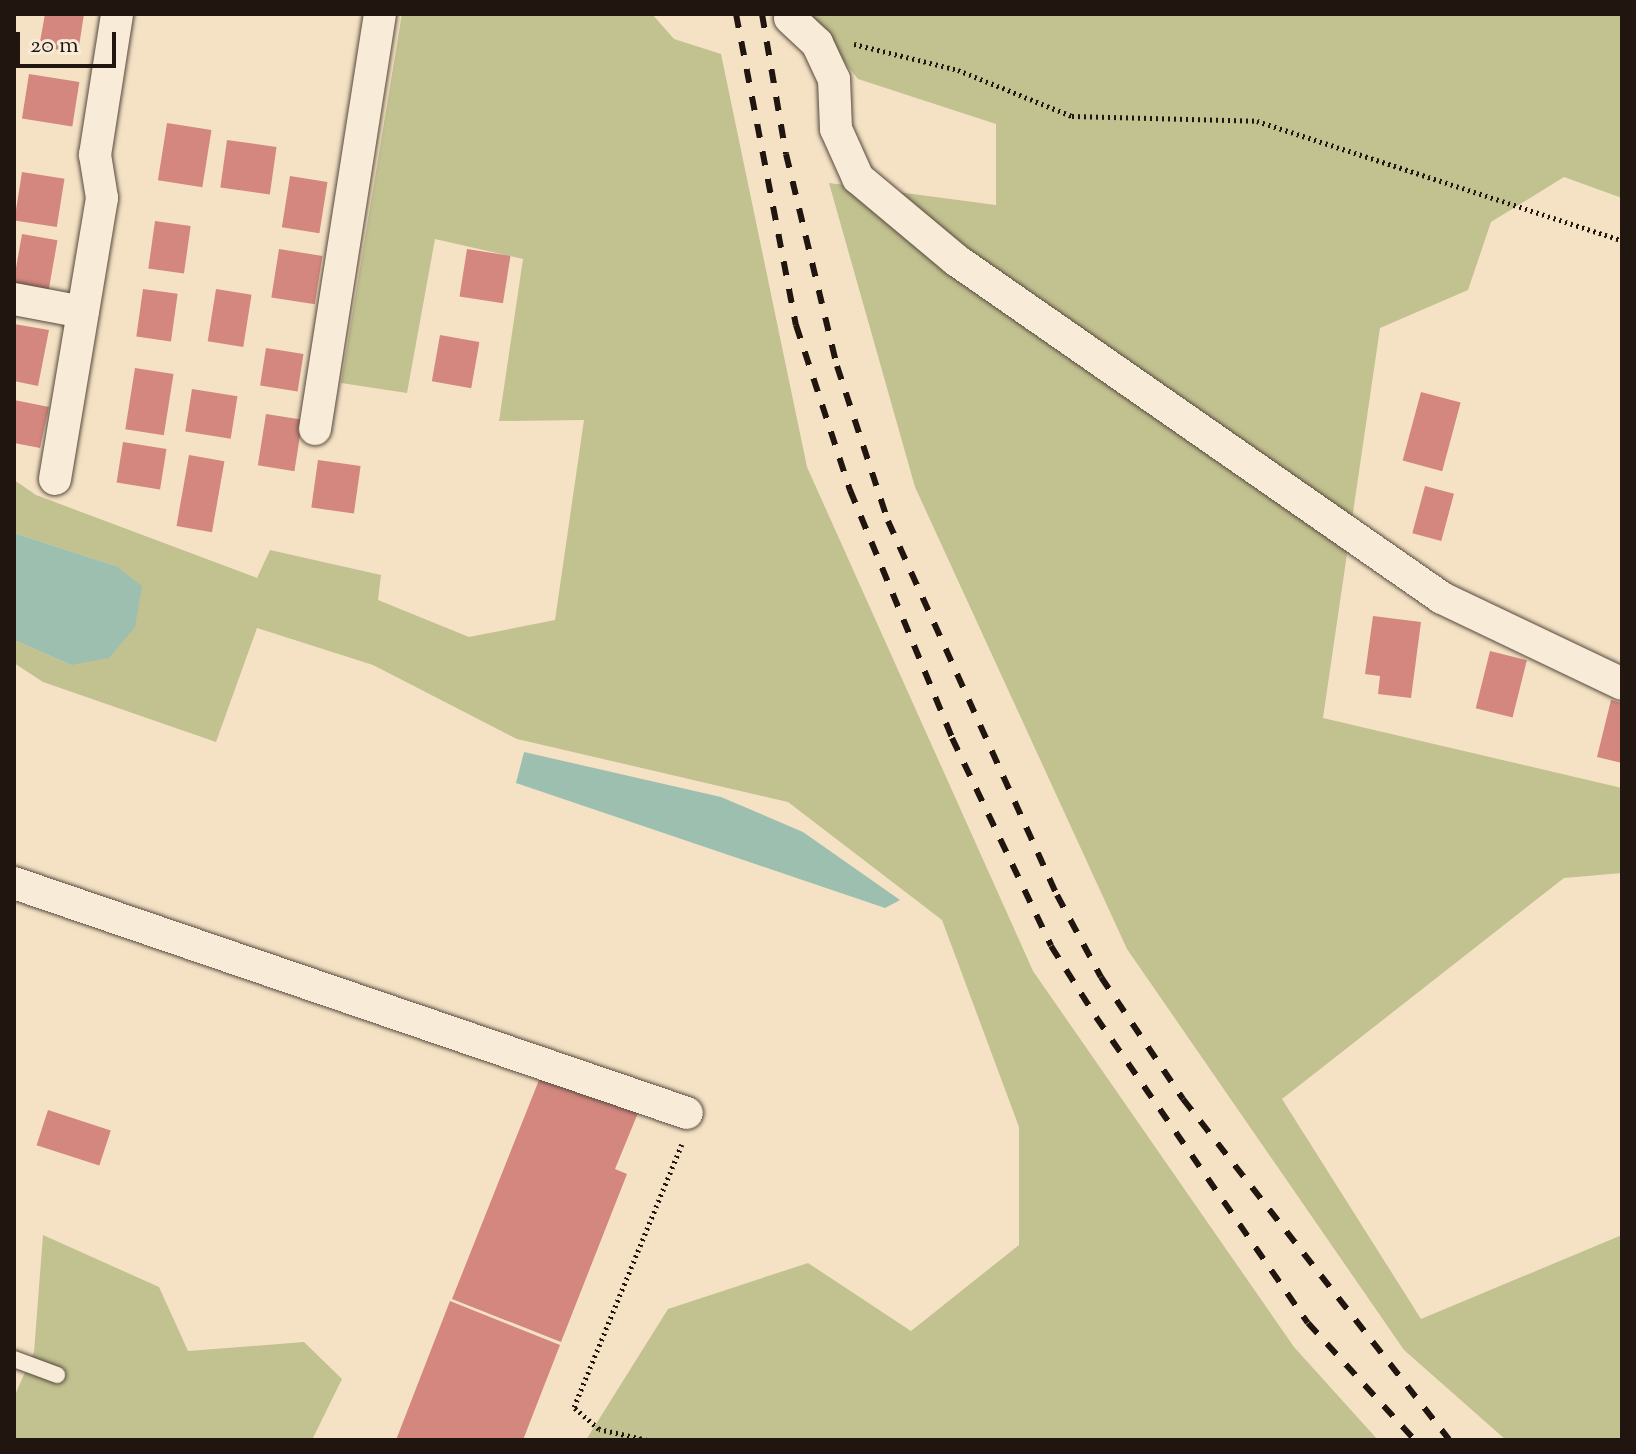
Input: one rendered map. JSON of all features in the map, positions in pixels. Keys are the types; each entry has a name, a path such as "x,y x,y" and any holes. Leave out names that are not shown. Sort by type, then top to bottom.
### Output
{"street":[{"path":"55,479 102,198 95,155 117,14"},
{"path":"315,429 380,14"},
{"path":"790,18 817,43 834,79 836,129 858,178 956,260 1442,598 1622,684"},
{"path":"14,299 83,312"},
{"path":"14,883 687,1113"}],"lane":[{"path":"14,1359 57,1375"}],"path":[{"path":"817,43 862,45 958,70 1072,116 1257,121 1622,240"},
{"path":"647,1440 599,1429 574,1407 674,1171 687,1113"}],"shaded area":[{"path":"402,14 652,14 674,39 721,54 807,467 1033,971 1294,1347 1378,1440 586,1440 668,1309 808,1263 911,1331 1019,1245 1019,1127 942,920 788,802 517,739 373,665 257,628 216,742 43,682 14,663 14,640 71,665 116,566 14,533 14,480 36,495 257,578 270,550 381,575 378,600 469,637 555,620 584,420 499,421 523,259 435,239 407,393 341,383"},
{"path":"806,14 1622,14 1622,198 1564,177 1491,222 1468,290 1380,328 1323,718 1622,788 1622,873 1564,878 1282,1099 1421,1319 1622,1235 1622,1440 1506,1440 1404,1350 1127,949 915,487 829,183 996,205 996,124 858,79"},
{"path":"14,533 116,566 142,586 135,627 109,658 71,665 14,640"},
{"path":"524,752 721,797 803,832 900,900 885,908 516,783"},
{"path":"43,1235 159,1287 188,1351 304,1342 342,1379 312,1440 14,1440 14,1397 34,1352"}],"building":[{"path":"45,14 84,14 78,53 39,47"},
{"path":"29,74 79,82 72,126 22,118"},
{"path":"167,123 211,130 202,187 158,180"},
{"path":"227,140 277,147 270,194 220,188"},
{"path":"22,172 64,179 57,227 14,220"},
{"path":"290,176 328,182 319,233 282,227"},
{"path":"155,221 191,226 184,274 148,269"},
{"path":"22,234 57,240 49,289 14,283"},
{"path":"279,249 322,256 315,304 271,297"},
{"path":"467,249 510,256 503,303 459,296"},
{"path":"143,289 178,294 171,341 136,337"},
{"path":"216,289 252,295 243,347 208,341"},
{"path":"14,324 49,330 38,386 14,381"},
{"path":"440,335 479,342 471,388 432,381"},
{"path":"266,348 304,354 298,391 260,386"},
{"path":"135,368 174,374 164,435 125,429"},
{"path":"192,389 237,396 231,439 185,431"},
{"path":"1421,392 1461,403 1442,471 1403,461"},
{"path":"14,400 49,407 40,448 14,443"},
{"path":"266,414 303,420 294,471 258,465"},
{"path":"123,442 166,449 160,489 117,482"},
{"path":"189,455 224,461 212,532 176,526"},
{"path":"318,460 361,466 354,514 311,508"},
{"path":"1425,486 1454,494 1441,541 1412,533"},
{"path":"1373,616 1421,622 1411,698 1378,694 1380,676 1365,674"},
{"path":"1490,651 1527,660 1513,717 1476,708"},
{"path":"1611,700 1622,703 1622,763 1597,757"},
{"path":"541,1075 638,1113 615,1169 627,1174 561,1342 452,1299"},
{"path":"48,1110 111,1130 99,1166 37,1145"},
{"path":"450,1301 560,1345 523,1440 396,1440"}],"railway":[{"path":"736,14 796,325 850,490 952,738 1051,946 1096,1017 1308,1323 1415,1440"},
{"path":"762,14 786,154 837,366 888,521 1057,895 1101,977 1183,1099 1449,1440"}]}
